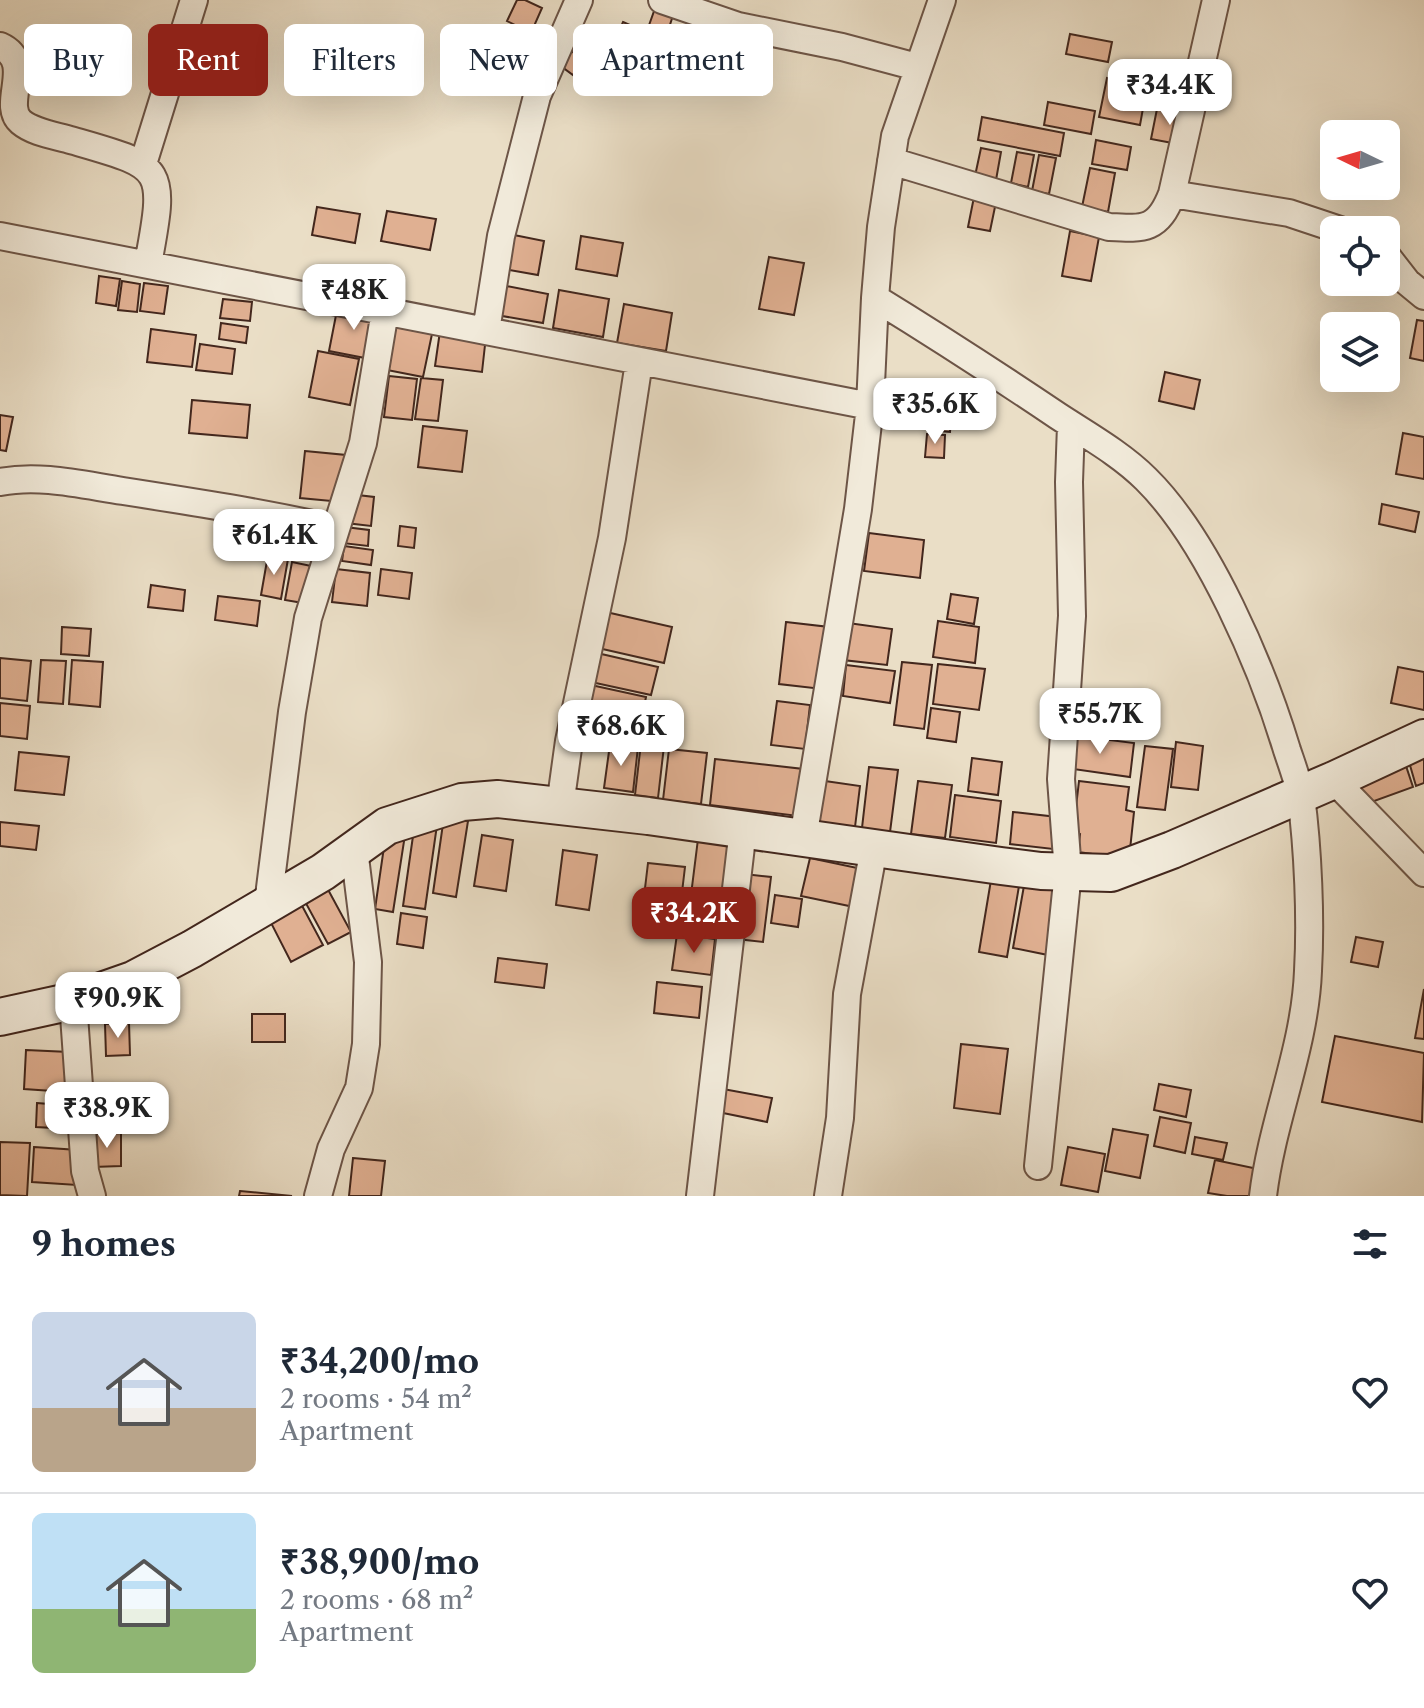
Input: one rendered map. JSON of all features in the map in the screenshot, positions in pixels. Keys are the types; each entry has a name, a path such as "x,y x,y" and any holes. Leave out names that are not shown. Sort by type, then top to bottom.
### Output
{"street":[{"path":"143,164 194,0"},
{"path":"486,331 501,236 541,85 579,0"},
{"path":"662,0 738,26 842,47 917,67"},
{"path":"803,838 854,538 870,406 875,298 895,136 942,0"},
{"path":"891,161 1109,227 1150,225 1164,215 1172,194 1216,0"},
{"path":"0,46 13,55 16,69 14,114 18,120 40,131 143,164 154,175 159,194 148,264"},
{"path":"1172,194 1289,213 1320,223"},
{"path":"0,236 870,406"},
{"path":"1400,273 1424,296"},
{"path":"875,298 972,358 1145,478 1172,509 1199,550 1259,671 1279,721 1300,795 1308,901 1305,1003 1276,1121 1263,1196"},
{"path":"268,904 276,829 308,618 363,443 385,311"},
{"path":"560,806 569,741 612,538 639,362"},
{"path":"1038,1166 1068,872 1061,779 1073,604 1069,482 1071,425"},
{"path":"0,482 13,479 73,483 224,506 335,529"},
{"path":"0,1017 73,1001 133,980 268,904 387,826 462,802 498,799 743,829 1001,866 1111,873 1300,795 1424,738"},
{"path":"1334,780 1424,873"},
{"path":"700,1196 743,829"},
{"path":"828,1196 840,1118 847,994 874,848"},
{"path":"318,1196 331,1149 359,1088 366,1044 368,962 354,849"},
{"path":"73,1001 85,1171 92,1196"}],"building":[{"path":"517,0 525,0 542,8 535,24 507,21"},
{"path":"658,0 676,6 670,24 649,24"},
{"path":"1070,34 1112,42 1108,62 1066,54"},
{"path":"565,46 573,52 573,75 557,63 557,57"},
{"path":"1107,78 1147,86 1140,125 1099,117"},
{"path":"1048,102 1095,111 1091,134 1044,125"},
{"path":"1157,109 1189,115 1183,145 1151,139"},
{"path":"982,117 1064,133 1060,156 978,140"},
{"path":"1096,140 1131,147 1127,170 1092,164"},
{"path":"981,148 1001,152 996,180 975,176"},
{"path":"1017,152 1034,155 1028,187 1011,183"},
{"path":"1039,155 1056,158 1049,194 1032,191"},
{"path":"1090,168 1115,173 1108,212 1082,207"},
{"path":"974,197 996,202 990,231 968,227"},
{"path":"317,207 360,214 355,243 312,235"},
{"path":"387,211 436,219 430,250 381,241"},
{"path":"1070,231 1099,237 1091,281 1062,276"},
{"path":"509,234 544,241 538,275 503,269"},
{"path":"581,236 623,243 617,276 576,269"},
{"path":"769,257 804,263 794,315 759,309"},
{"path":"99,276 120,279 116,306 96,303"},
{"path":"122,281 140,284 137,312 118,310"},
{"path":"144,283 168,286 164,314 140,311"},
{"path":"501,285 548,294 543,323 496,315"},
{"path":"559,290 609,299 603,337 553,328"},
{"path":"223,299 252,302 250,321 220,318"},
{"path":"624,304 672,313 666,351 617,343"},
{"path":"338,305 379,313 370,359 329,351"},
{"path":"1417,320 1424,321 1424,361 1410,358"},
{"path":"221,323 248,327 246,343 219,339"},
{"path":"396,327 432,334 423,377 387,370"},
{"path":"151,329 196,335 192,367 147,362"},
{"path":"440,331 486,336 482,372 435,366"},
{"path":"200,344 235,349 232,374 196,370"},
{"path":"318,351 359,359 350,405 309,397"},
{"path":"1165,372 1200,380 1194,409 1159,401"},
{"path":"389,376 417,379 412,420 384,417"},
{"path":"421,378 443,380 438,421 415,419"},
{"path":"931,397 953,399 950,432 928,430"},
{"path":"192,400 250,405 247,438 189,433"},
{"path":"0,415 13,417 6,451 0,450"},
{"path":"423,426 467,431 462,472 418,467"},
{"path":"1403,433 1424,437 1424,479 1396,474"},
{"path":"927,434 945,435 944,458 925,457"},
{"path":"305,451 346,455 342,502 300,498"},
{"path":"349,494 374,497 371,526 346,523"},
{"path":"1382,504 1419,512 1415,532 1379,524"},
{"path":"400,526 416,528 414,548 398,546"},
{"path":"345,527 369,530 368,546 342,543"},
{"path":"869,533 924,540 920,578 864,571"},
{"path":"344,546 373,550 371,565 342,561"},
{"path":"268,555 288,559 281,599 261,595"},
{"path":"292,562 316,567 309,604 285,600"},
{"path":"336,569 370,573 367,606 332,602"},
{"path":"381,569 412,573 409,599 378,595"},
{"path":"151,585 185,590 183,611 148,607"},
{"path":"951,594 978,598 974,624 947,619"},
{"path":"218,596 260,601 257,626 215,620"},
{"path":"606,612 672,627 664,663 598,648"},
{"path":"938,621 979,627 975,663 933,657"},
{"path":"786,622 829,627 822,689 779,684"},
{"path":"848,623 892,629 887,665 843,660"},
{"path":"62,627 91,629 89,656 61,654"},
{"path":"597,653 658,667 651,695 591,682"},
{"path":"0,658 31,661 27,701 0,698"},
{"path":"41,660 66,661 63,704 38,702"},
{"path":"72,660 103,662 100,707 69,704"},
{"path":"902,662 932,665 924,729 894,725"},
{"path":"938,664 985,669 979,710 933,704"},
{"path":"846,665 895,671 890,703 843,696"},
{"path":"1398,667 1424,672 1424,710 1391,703"},
{"path":"591,685 646,697 641,722 585,709"},
{"path":"777,701 810,705 805,749 771,745"},
{"path":"0,703 30,706 27,739 0,736"},
{"path":"931,708 960,712 956,742 927,738"},
{"path":"1070,735 1134,743 1130,777 1066,768"},
{"path":"1176,742 1203,746 1198,790 1171,787"},
{"path":"641,743 664,746 658,798 635,795"},
{"path":"1424,743 1424,783 1416,786 1405,748"},
{"path":"610,744 638,747 633,792 604,788"},
{"path":"1145,746 1173,749 1165,810 1137,807"},
{"path":"669,749 707,753 701,804 663,800"},
{"path":"19,752 69,757 64,795 15,790"},
{"path":"1402,754 1413,787 1366,804 1354,771"},
{"path":"972,758 1002,762 998,795 968,791"},
{"path":"715,759 812,770 806,817 710,805"},
{"path":"869,767 898,770 890,832 862,828"},
{"path":"825,781 860,786 855,827 819,823"},
{"path":"918,781 952,785 945,838 911,834"},
{"path":"1079,781 1129,787 1126,810 1134,812 1129,859 1078,852 1080,834 1073,833"},
{"path":"955,795 1001,801 996,843 950,837"},
{"path":"1013,812 1057,817 1053,849 1010,844"},
{"path":"444,817 468,821 456,897 433,893"},
{"path":"0,822 39,826 36,850 0,846"},
{"path":"415,822 437,825 425,909 403,906"},
{"path":"699,831 740,836 729,924 688,919"},
{"path":"386,833 405,835 393,912 375,909"},
{"path":"482,835 513,840 506,891 474,886"},
{"path":"563,850 597,855 589,910 556,905"},
{"path":"810,858 862,869 854,907 801,896"},
{"path":"648,863 685,867 680,909 643,905"},
{"path":"744,874 771,877 763,942 737,939"},
{"path":"991,880 1019,886 1007,957 979,952"},
{"path":"1025,880 1059,886 1048,955 1013,948"},
{"path":"325,884 351,932 328,944 302,896"},
{"path":"775,895 802,899 798,927 771,923"},
{"path":"299,900 323,945 291,962 268,917"},
{"path":"401,913 427,917 423,948 397,944"},
{"path":"677,934 715,939 711,975 672,970"},
{"path":"1356,937 1383,942 1378,967 1351,962"},
{"path":"498,958 547,964 544,988 495,982"},
{"path":"657,982 702,987 699,1018 654,1013"},
{"path":"1424,989 1424,1039 1415,1038"},
{"path":"252,1014 285,1014 285,1042 252,1042"},
{"path":"129,1023 130,1055 106,1056 105,1024"},
{"path":"1335,1036 1424,1053 1422,1122 1322,1102"},
{"path":"961,1044 1008,1049 1000,1114 954,1108"},
{"path":"26,1050 69,1052 67,1092 24,1089"},
{"path":"1159,1084 1191,1090 1186,1117 1154,1110"},
{"path":"723,1089 772,1098 767,1122 718,1112"},
{"path":"37,1103 73,1106 71,1129 36,1127"},
{"path":"1160,1117 1191,1123 1185,1153 1154,1146"},
{"path":"1113,1129 1148,1135 1140,1178 1105,1171"},
{"path":"121,1133 121,1166 93,1167 93,1134"},
{"path":"1195,1137 1227,1143 1223,1160 1192,1154"},
{"path":"0,1142 30,1143 27,1196 0,1195"},
{"path":"34,1147 78,1150 77,1185 32,1182"},
{"path":"1068,1147 1105,1154 1098,1192 1061,1185"},
{"path":"353,1158 385,1161 381,1196 349,1196"},
{"path":"1215,1160 1258,1169 1253,1196 1208,1193"},
{"path":"240,1191 292,1196 239,1196"}]}
